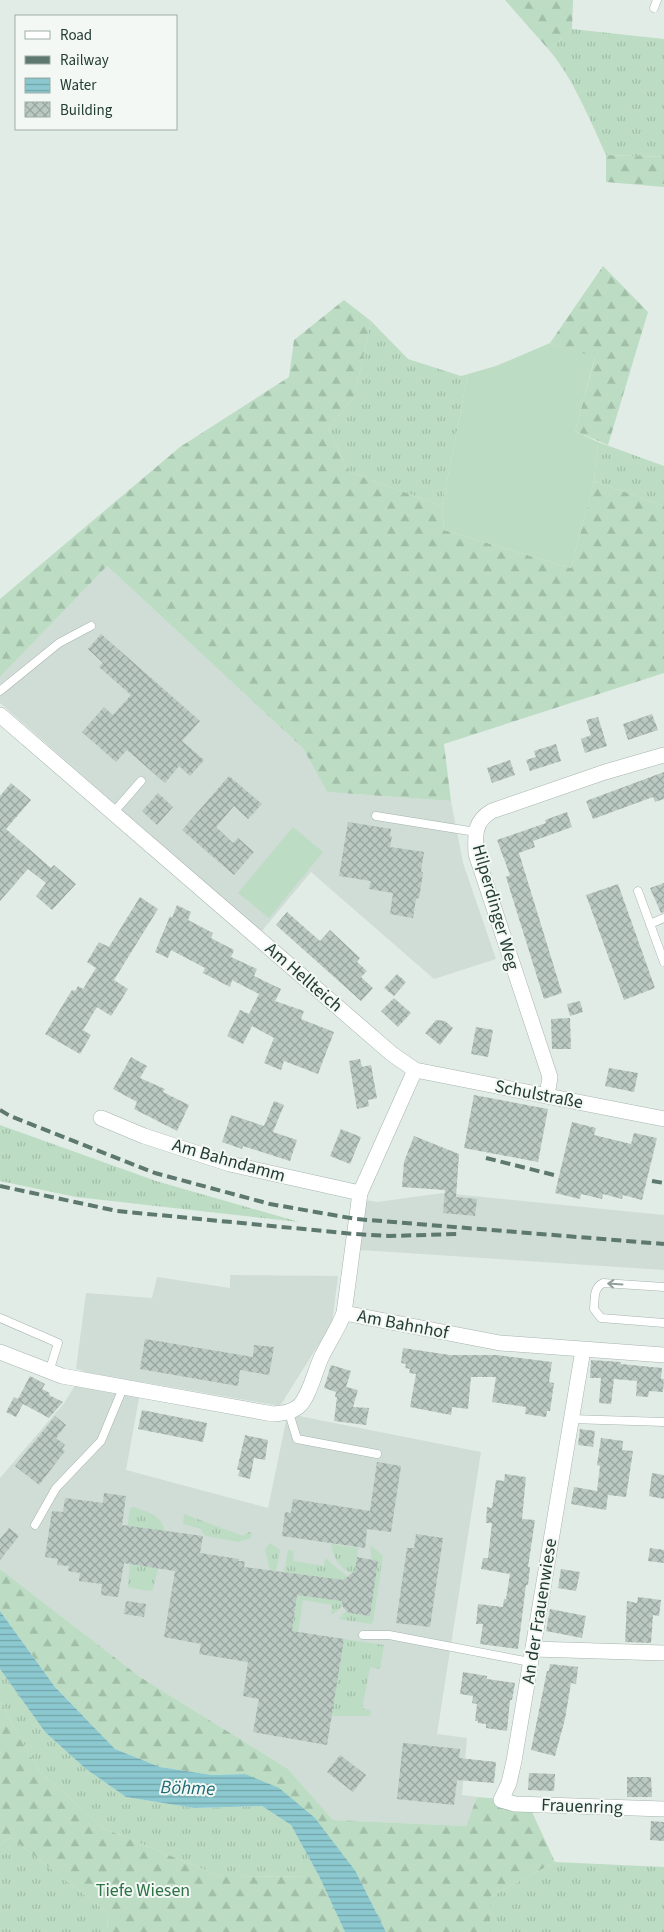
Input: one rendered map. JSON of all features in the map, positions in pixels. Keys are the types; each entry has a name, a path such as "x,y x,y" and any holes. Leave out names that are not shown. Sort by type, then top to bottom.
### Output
{"street":[{"name":"Am Hellteich","path":"0,715 385,1047 415,1070"},
{"name":"Hilperdinger Weg","path":"547,1095 550,1077 476,854 478,824 484,816 492,811 605,772 664,756"},
{"name":"Schulstraße","path":"415,1070 664,1119"},
{"path":"344,1313 360,1193 415,1070"},
{"name":"Am Bahndamm","path":"101,1118 144,1136 230,1164 360,1193"},
{"name":"Am Bahnhof","path":"289,1413 300,1406 307,1394 319,1362 338,1329 344,1313 500,1342 664,1355"},
{"name":"An der Frauenwiese","path":"501,1800 509,1783 514,1760 583,1350"},
{"path":"0,1352 49,1372 123,1388 273,1414 289,1413"},
{"path":"532,1655 664,1653"},
{"name":"Frauenring","path":"501,1800 514,1804 664,1809"}],"lane":[{"path":"0,691 59,643 91,626"},
{"path":"113,812 141,781"},
{"path":"376,816 476,832"},
{"path":"638,891 664,962"},
{"path":"650,924 664,918"},
{"path":"664,1287 603,1283 598,1285 596,1290 594,1309 601,1318 664,1323"},
{"path":"0,1318 58,1343 49,1372"},
{"path":"35,1525 56,1488 101,1441 123,1388"},
{"path":"289,1413 297,1439 377,1454"},
{"path":"571,1419 664,1422"},
{"path":"363,1635 389,1635 532,1655"}],"shaded area":[{"path":"107,566 303,748 327,792 451,801 463,863 496,959 434,979 311,872 261,932 0,703 0,677"},
{"path":"443,1193 664,1215 664,1270 360,1250 365,1200 377,1202"},
{"path":"230,1275 338,1276 332,1323 280,1406 142,1382 126,1470 268,1508 286,1421 295,1409 299,1416 481,1452 437,1734 467,1738 462,1795 477,1797 466,1826 333,1820 288,1769 140,1677 0,1569 0,1478 64,1403 84,1371 76,1369 86,1293 152,1298 157,1277 230,1288"}],"green space":[{"path":"505,0 573,0 572,29 549,50"},
{"path":"572,29 664,39 664,157 606,155 574,87 549,50"},
{"path":"606,155 664,157 664,187 606,182"},
{"path":"603,266 648,312 608,445 575,431 595,358 550,343"},
{"path":"344,300 371,321 354,398 328,428 349,472 442,506 444,530 571,568 594,481 664,506 664,673 444,744 451,801 327,792 303,748 107,566 0,677 0,599 180,447 289,377 294,340"},
{"path":"371,321 408,359 461,376 468,374 442,506 349,472 328,428 354,398"},
{"path":"550,343 595,357 575,431 598,442 594,481 571,568 444,530 442,506 468,374 496,366"},
{"path":"598,442 664,466 664,506 594,481"},
{"path":"293,827 323,852 269,918 238,893"},
{"path":"0,1125 156,1181 299,1222 76,1197 0,1181"},
{"path":"134,1507 149,1513 161,1521 164,1531 137,1527 136,1537 127,1529 130,1508"},
{"path":"184,1514 243,1536 249,1532 252,1533 251,1538 238,1542 207,1536 203,1534 201,1529 183,1524"},
{"path":"270,1543 280,1550 276,1571 270,1570 265,1549"},
{"path":"332,1544 358,1548 355,1574 350,1573 338,1563 333,1553"},
{"path":"370,1545 383,1556 373,1622 371,1624 339,1619 346,1611 348,1613 370,1616 377,1561 372,1560"},
{"path":"288,1550 294,1551 293,1561 324,1566 325,1558 347,1576 345,1581 284,1572"},
{"path":"130,1564 158,1568 153,1590 130,1588 128,1586"},
{"path":"0,1569 140,1677 288,1769 333,1820 466,1826 477,1797 527,1801 555,1862 490,1897 490,1932 386,1932 356,1872 245,1774 212,1775 160,1767 115,1749 55,1687 0,1611"},
{"path":"297,1595 343,1601 343,1606 331,1614 332,1605 303,1600 298,1632 292,1631"},
{"path":"344,1639 384,1645 380,1669 370,1667 362,1708 370,1710 371,1714 369,1716 331,1716"},
{"path":"0,1669 45,1732 86,1769 126,1797 194,1808 262,1806 291,1825 319,1876 222,1877 103,1828 39,1771 0,1702"},
{"name":"Tiefe Wiesen","path":"0,1702 39,1771 103,1828 222,1877 319,1876 345,1932 108,1932 107,1912 10,1837 0,1845"},
{"path":"10,1837 107,1912 108,1932 0,1932 0,1845"},
{"path":"555,1862 664,1867 664,1932 490,1932 490,1897"}],"water":[{"name":"Böhme","path":"0,1611 55,1687 115,1749 160,1767 212,1775 245,1774 279,1788 315,1818 356,1872 386,1932 345,1932 319,1876 291,1825 262,1806 194,1808 126,1797 86,1769 45,1732 0,1669"}],"building":[{"path":"101,634 200,721 182,741 204,760 190,776 179,766 165,783 127,750 116,762 82,732 104,707 113,715 131,695 99,667 103,663 88,649"},
{"path":"652,714 658,730 628,740 623,724"},
{"path":"598,717 607,746 585,753 581,739 591,735 586,720"},
{"path":"556,744 561,761 530,771 526,760 536,757 534,751"},
{"path":"510,760 515,775 492,783 487,768"},
{"path":"664,772 664,799 655,802 653,797 593,819 586,801"},
{"path":"229,776 262,804 248,819 234,806 216,827 233,843 238,838 254,852 234,875 182,830"},
{"path":"11,783 31,800 6,829 51,868 54,865 76,884 52,910 36,896 46,883 28,869 0,901 0,796"},
{"path":"158,793 173,807 157,825 142,811"},
{"path":"567,812 572,827 533,841 535,847 519,853 562,993 544,999 506,877 510,875 497,840 546,823 545,820"},
{"path":"348,822 391,829 390,847 424,852 419,898 416,899 413,918 390,914 393,893 369,889 371,881 339,876"},
{"path":"664,883 664,912 661,913 650,888"},
{"path":"618,884 655,988 624,1000 586,895"},
{"path":"140,897 158,909 114,980 128,989 111,1016 97,1007 83,1030 91,1035 80,1054 45,1034 72,990 75,991 78,986 83,989 96,968 87,962 99,942 109,947"},
{"path":"177,905 191,912 188,920 213,933 211,938 234,950 231,957 257,969 254,976 281,989 275,1001 304,1011 301,1019 334,1032 318,1074 284,1061 281,1070 264,1063 274,1038 252,1026 243,1044 227,1036 240,1010 249,1014 259,994 232,980 230,987 203,973 205,968 171,950 168,958 155,952 170,916 172,918"},
{"path":"287,912 320,941 330,930 360,958 357,962 367,971 361,977 373,988 361,1001 276,925"},
{"path":"397,974 406,982 394,996 384,988"},
{"path":"394,998 411,1013 398,1027 381,1011"},
{"path":"580,1001 583,1012 570,1016 567,1004"},
{"path":"570,1018 571,1049 552,1049 551,1019"},
{"path":"436,1020 445,1021 453,1028 440,1045 425,1033"},
{"path":"476,1027 493,1030 488,1057 471,1054"},
{"path":"131,1057 147,1066 140,1078 165,1089 163,1092 189,1105 177,1131 134,1109 137,1102 113,1089"},
{"path":"360,1059 362,1067 371,1065 377,1098 368,1100 369,1106 357,1109 349,1061"},
{"path":"609,1068 638,1073 634,1092 605,1086"},
{"path":"474,1095 548,1109 538,1162 464,1148"},
{"path":"274,1101 284,1105 273,1132 297,1140 290,1161 243,1146 242,1149 222,1142 231,1115 264,1126"},
{"path":"572,1122 596,1128 594,1135 631,1144 634,1133 657,1138 642,1200 623,1195 622,1199 603,1194 602,1199 581,1194 580,1199 555,1193"},
{"path":"341,1129 361,1137 350,1164 330,1156"},
{"path":"414,1136 459,1154 456,1197 477,1199 475,1216 443,1213 445,1190 402,1187 404,1162"},
{"path":"145,1339 253,1357 254,1345 274,1347 269,1375 240,1370 238,1386 140,1369"},
{"path":"403,1348 450,1355 497,1355 552,1362 549,1382 554,1383 550,1411 547,1411 546,1417 525,1414 526,1407 492,1402 496,1377 471,1377 468,1409 452,1407 451,1415 410,1407 416,1374 409,1373 410,1369 405,1368 406,1364 401,1363"},
{"path":"591,1360 662,1368 661,1379 664,1379 663,1392 649,1391 648,1397 636,1396 637,1381 614,1379 611,1404 599,1403 601,1378 590,1378"},
{"path":"331,1365 351,1371 346,1387 358,1390 353,1407 369,1408 366,1425 334,1421 336,1392 324,1388"},
{"path":"30,1376 45,1384 42,1389 50,1393 49,1395 63,1402 49,1418 23,1404 16,1417 6,1412 14,1397 18,1399"},
{"path":"142,1410 207,1423 203,1442 138,1429"},
{"path":"55,1416 66,1425 56,1438 65,1445 62,1449 65,1451 39,1485 15,1466"},
{"path":"580,1429 595,1431 593,1447 578,1445"},
{"path":"245,1435 268,1440 265,1460 254,1458 250,1479 238,1476 240,1470 237,1470"},
{"path":"601,1438 623,1441 622,1450 633,1451 626,1497 608,1495 606,1510 571,1504 574,1487 597,1491 600,1466 597,1465"},
{"path":"377,1462 401,1466 391,1532 367,1529 365,1548 282,1536 285,1512 291,1513 293,1499 370,1511"},
{"path":"652,1473 664,1475 664,1499 649,1496"},
{"path":"505,1474 526,1477 522,1519 535,1520 528,1567 530,1567 528,1585 526,1585 518,1649 480,1644 483,1624 476,1624 478,1604 503,1607 504,1599 506,1599 510,1574 481,1569 483,1558 488,1558 492,1523 486,1523 487,1507 492,1508 496,1480 504,1481"},
{"path":"104,1493 126,1496 122,1525 203,1536 200,1553 239,1559 238,1561 245,1561 244,1567 343,1580 355,1571 357,1557 378,1561 370,1616 349,1613 343,1607 342,1601 297,1595 292,1631 344,1639 327,1745 253,1732 259,1699 243,1696 248,1662 199,1654 201,1644 164,1637 175,1571 124,1563 118,1597 101,1595 102,1584 79,1581 80,1573 68,1571 69,1566 57,1565 58,1559 45,1557 52,1511 63,1512 65,1498 103,1503"},
{"path":"9,1528 19,1536 0,1560 0,1539"},
{"path":"416,1534 443,1538 430,1627 396,1623 407,1548 414,1548"},
{"path":"650,1548 664,1550 664,1563 648,1561"},
{"path":"561,1569 580,1572 576,1591 558,1588"},
{"path":"638,1597 661,1600 659,1616 653,1615 651,1643 625,1642 627,1601 637,1603"},
{"path":"126,1601 146,1604 144,1617 124,1614"},
{"path":"550,1609 586,1616 582,1638 546,1631"},
{"path":"550,1664 578,1667 576,1684 571,1683 565,1719 555,1756 531,1750"},
{"path":"463,1672 487,1676 487,1679 515,1683 512,1700 510,1700 507,1731 486,1728 486,1724 475,1721 477,1704 472,1703 473,1696 460,1694"},
{"path":"403,1743 460,1749 459,1758 496,1762 494,1783 457,1780 454,1805 397,1799"},
{"path":"340,1755 366,1775 353,1792 327,1772"},
{"path":"529,1773 555,1774 554,1791 528,1790"},
{"path":"627,1777 651,1777 652,1797 627,1797"},
{"path":"651,1821 664,1822 664,1841 650,1840"}],"railway":[{"path":"0,1110 10,1116 155,1173 270,1204 356,1219 664,1244"},
{"path":"486,1158 558,1176"},
{"path":"652,1181 664,1183"},
{"path":"0,1186 117,1211 355,1234 389,1236 457,1234"}]}
